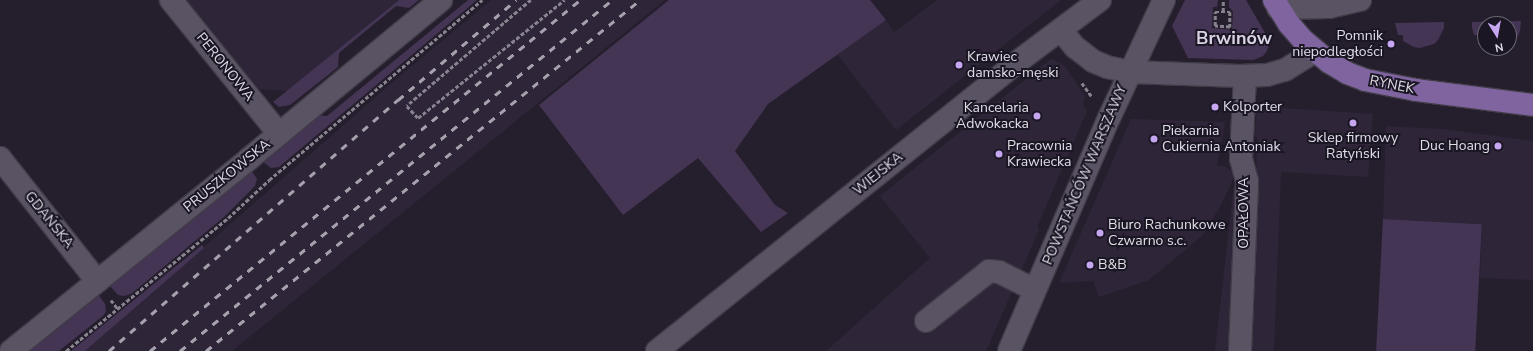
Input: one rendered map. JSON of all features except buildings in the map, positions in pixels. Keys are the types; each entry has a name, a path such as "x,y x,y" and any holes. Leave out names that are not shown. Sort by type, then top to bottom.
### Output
{"main road":[{"name":"RYNEK","path":"1276,4 1295,32 1315,51 1347,73 1376,83 1416,90 1533,105"}],"street":[{"name":"PERONOWA","path":"171,0 279,134"},
{"name":"PRUSZKOWSKA","path":"11,351 239,167 441,0"},
{"name":"WIEJSKA","path":"657,351 1014,65 1100,0"},
{"name":"POWSTAŃCÓW WARSZAWY","path":"1009,351 1130,72 1164,0"},
{"name":"RYNEK","path":"1276,4 1329,7 1360,0"},
{"path":"1062,30 1075,47 1093,61 1107,68 1130,72 1246,76 1281,71 1315,51"},
{"name":"OPAŁOWA","path":"1240,351 1246,181 1241,158 1246,76"},
{"name":"GDAŃSKA","path":"0,158 97,281"},
{"path":"926,321 989,271 999,272 1035,290"}],"path":[{"path":"66,351 228,218 268,180 482,0"},
{"path":"531,0 407,106 418,118 564,0"},
{"path":"1223,0 1223,12"},
{"path":"1215,12 1223,12 1230,12 1230,27 1215,26 1215,12"}],"shaded area":[{"path":"187,0 399,0 287,91 259,89"},
{"path":"399,0 419,0 409,8 396,6 339,53 338,67 290,105 279,107 273,102"},
{"path":"468,0 477,0 279,167 271,168 262,161 314,115 327,116"},
{"path":"491,0 665,0 232,351 85,351 394,81"},
{"path":"669,0 870,0 886,20 768,104 735,151 775,205 788,213 761,232 698,158 623,215 539,105"},
{"path":"937,0 1061,0 896,130 837,54 886,20 894,32"},
{"path":"1185,0 1218,0 1217,7 1213,7 1212,28 1232,30 1233,12 1229,7 1229,0 1246,0 1268,38 1269,44 1267,51 1263,56 1253,60 1188,58 1172,26"},
{"path":"1517,21 1521,21 1520,31 1517,38"},
{"path":"1444,22 1444,28 1438,40 1434,44 1420,48 1414,47 1403,41 1403,35 1398,35 1395,23"},
{"path":"1472,22 1477,22 1477,35 1474,35"},
{"path":"1051,59 1064,65 1085,96 1083,106 1087,111 1037,227 1039,230 986,351 826,351 930,258 880,196"},
{"path":"1257,106 1373,114 1368,177 1281,172 1274,351 1215,351 1235,175 1221,205 1203,235 1149,280 1099,297 1093,281 1059,283 1131,119 1225,122 1217,166 1224,166 1236,173 1256,170 1258,138 1255,137"},
{"path":"1386,126 1442,129 1533,141 1533,280 1480,278 1482,224 1383,219"},
{"path":"251,170 257,179 255,186 224,217 131,294 124,296 118,295 109,285"},
{"path":"1383,219 1482,224 1475,351 1376,351"},
{"path":"202,245 204,248 85,351 71,351"},
{"path":"98,294 105,304 106,311 104,315 59,351 27,351"}],"railway":[{"path":"109,351 398,100 516,0"},
{"path":"150,351 580,0"},
{"path":"180,351 612,0"},
{"path":"206,351 640,0"}],"place":[{"name":"Pomnik niepodległości","path":"1391,44"},
{"name":"Krawiec damsko-męski","path":"959,65"},
{"name":"Kolporter","path":"1215,107"},
{"name":"Kancelaria Adwokacka","path":"1037,116"},
{"name":"Sklep firmowy Ratyński","path":"1353,123"},
{"name":"Piekarnia Cukiernia Antoniak","path":"1154,139"},
{"name":"Duc Hoang","path":"1498,146"},
{"name":"Pracownia Krawiecka","path":"999,154"},
{"name":"Biuro Rachunkowe Czwarno s.c.","path":"1100,233"},
{"name":"B&B","path":"1090,265"}],"district":[{"name":"Brwinów","path":"1234,38"}]}
